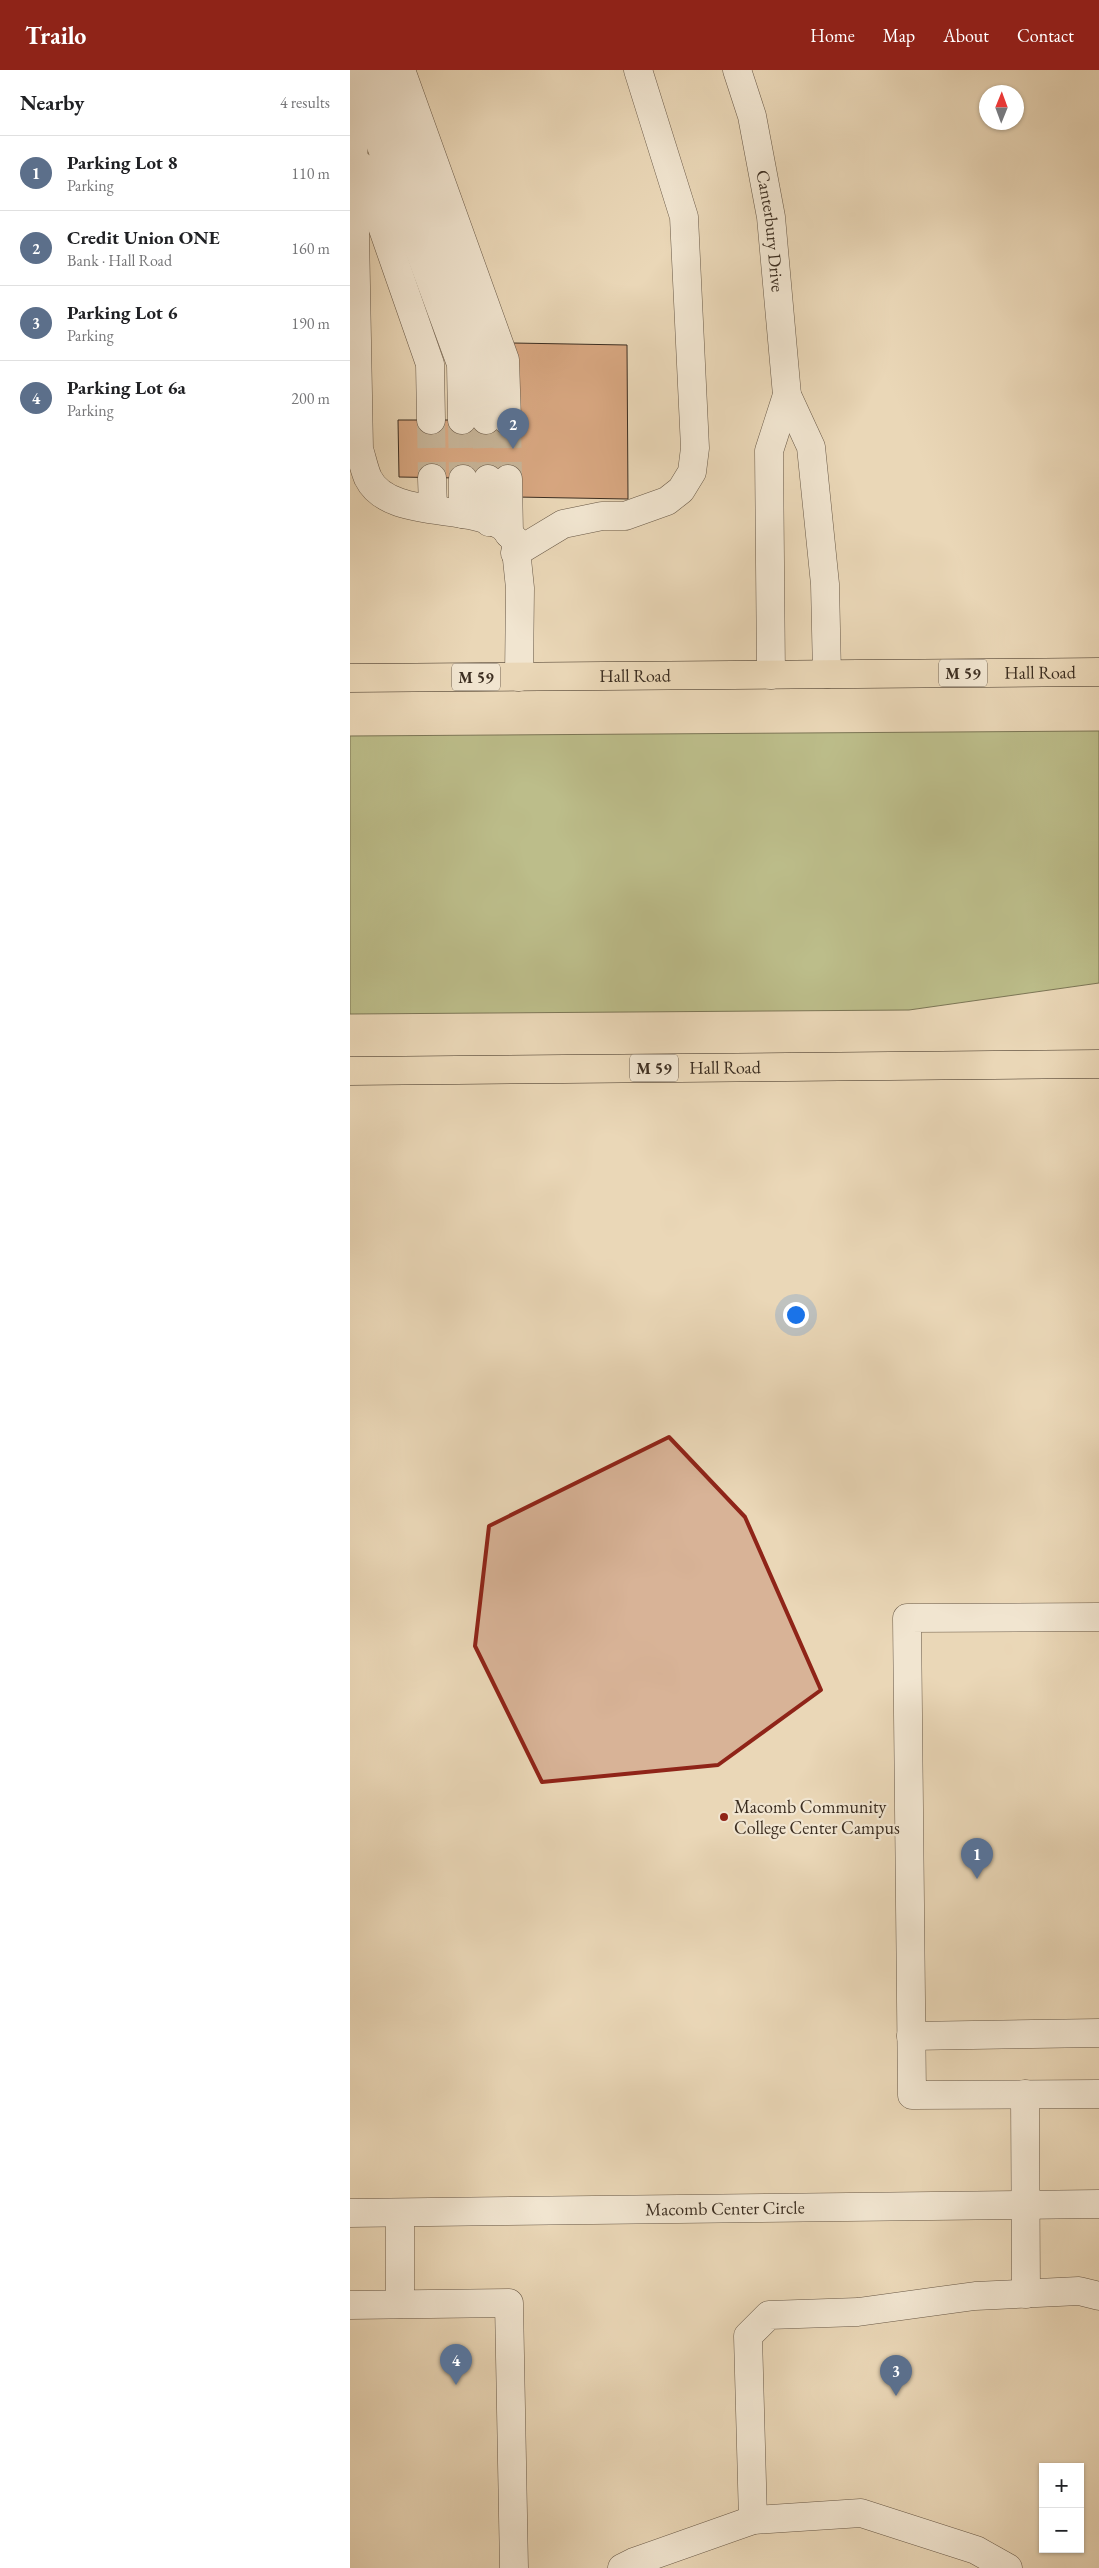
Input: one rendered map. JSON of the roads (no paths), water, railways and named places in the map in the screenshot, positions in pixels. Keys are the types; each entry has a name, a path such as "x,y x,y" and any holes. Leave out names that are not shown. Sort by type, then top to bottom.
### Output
{"highway":[{"name":"Hall Road","path":"350,678 1099,672"},
{"name":"Hall Road","path":"350,1070 1099,1064"}],"street":[{"path":"353,70 359,449 369,479 383,496 410,506 463,514 504,536 602,516 625,516 667,501 681,490 692,472 695,448 684,217 638,70"},
{"path":"353,70 461,364 485,420"},
{"path":"378,70 485,364 485,420"},
{"path":"401,70 505,360 485,420"},
{"name":"Canterbury Drive","path":"737,70 752,116 768,198 787,395 811,447 825,584 827,674"},
{"path":"353,143 430,364 431,420"},
{"name":"Canterbury Drive","path":"772,675 769,451 787,395"},
{"path":"432,478 433,508"},
{"path":"463,514 486,479 520,588 519,677"},
{"path":"1099,1617 907,1618 912,2095 1099,2094"},
{"path":"911,2036 1099,2033"},
{"path":"1025,2094 1026,2294"},
{"name":"Macomb Center Circle","path":"350,2213 1099,2204"},
{"path":"400,2213 400,2304"},
{"path":"754,2520 748,2336 768,2314 858,2312 974,2296 1079,2291 1099,2296"},
{"path":"350,2305 508,2303 514,2568"},
{"path":"622,2568 634,2562 754,2520 861,2513 976,2550 1008,2568"}],"tunnel":[{"path":"431,420 432,478"},
{"path":"462,420 463,479"},
{"path":"486,420 488,479"},
{"path":"507,420 508,479"}],"place":[{"name":"Credit Union ONE","path":"513,449"},
{"name":"Macomb Community College Center Campus","path":"724,1817"},
{"name":"Parking Lot 8","path":"977,1879"},
{"name":"Parking Lot 6a","path":"456,2385"},
{"name":"Parking Lot 6","path":"896,2396"}]}
